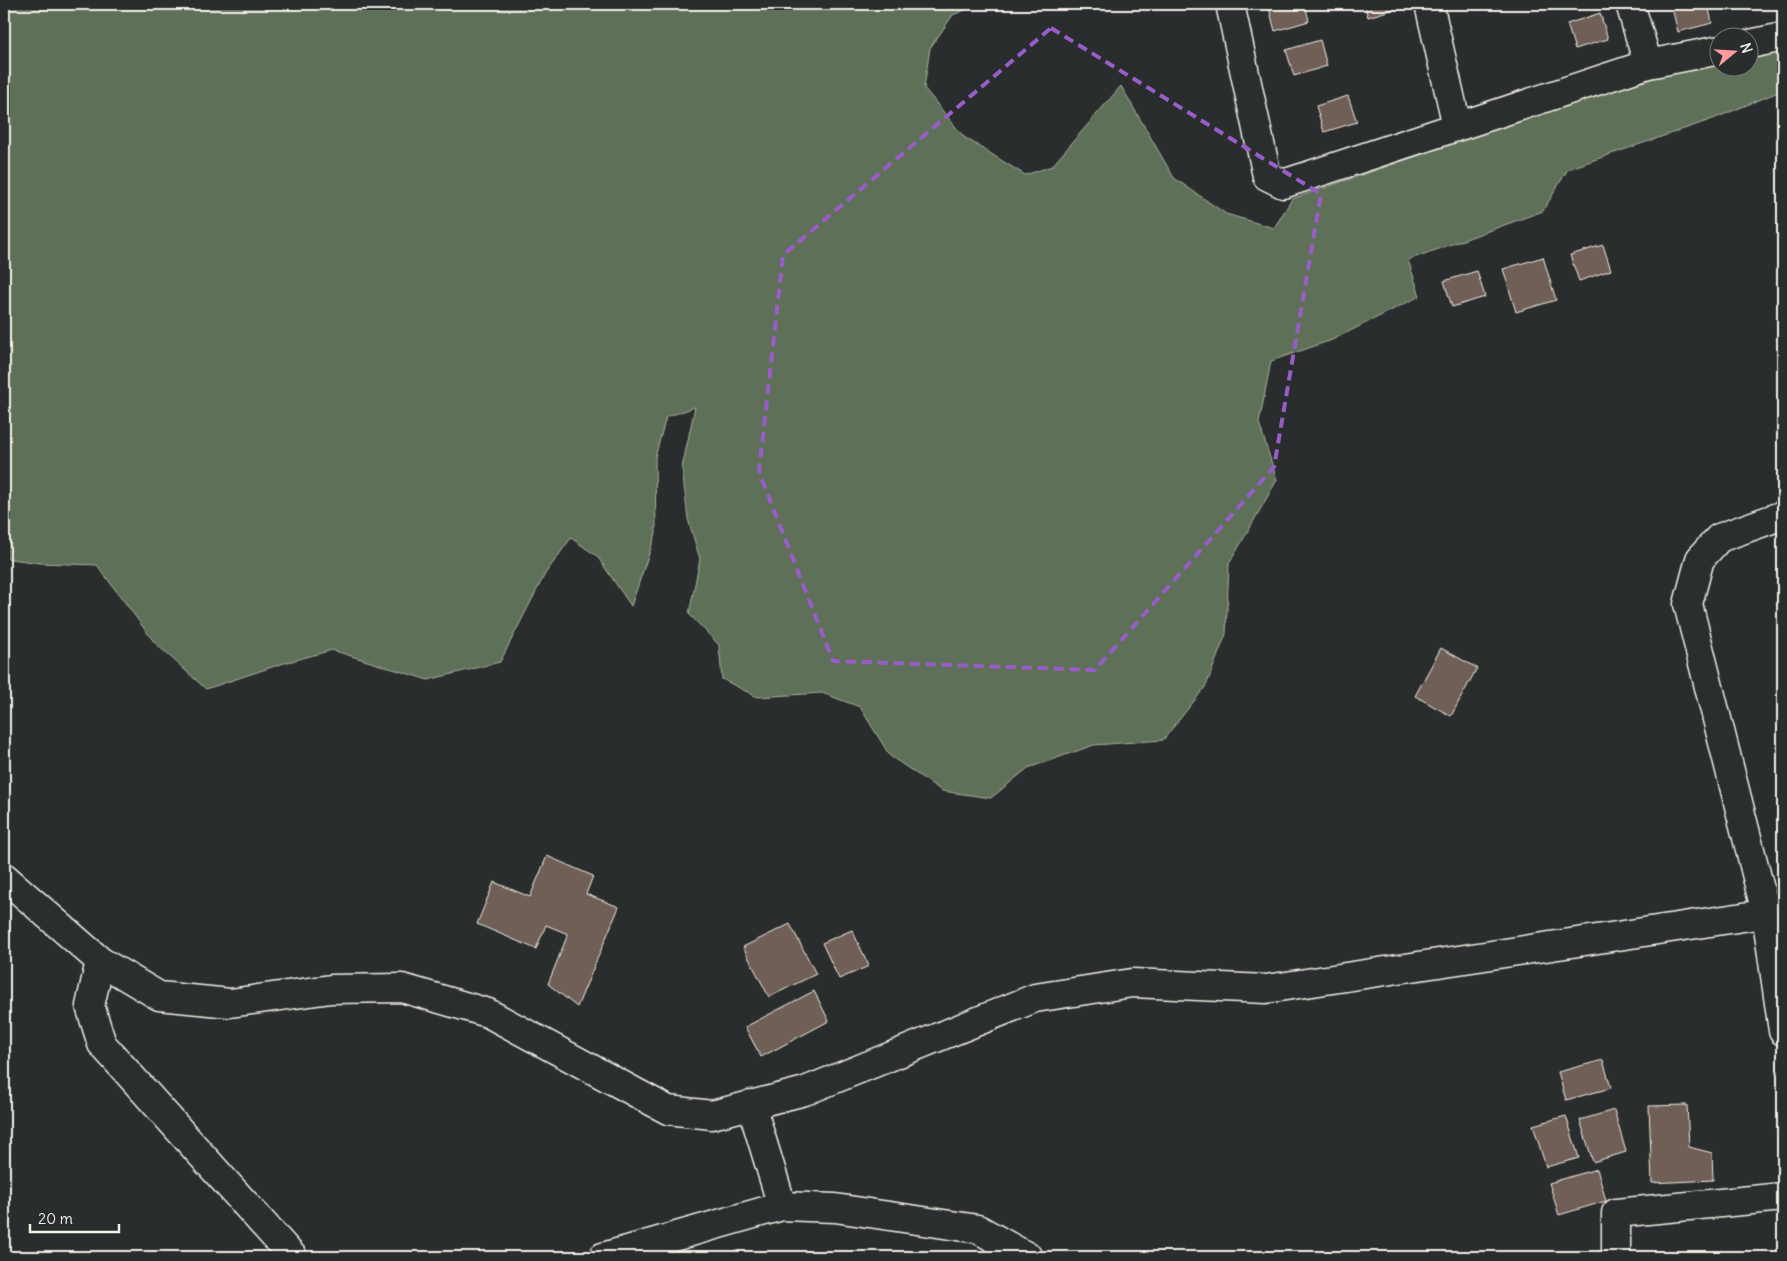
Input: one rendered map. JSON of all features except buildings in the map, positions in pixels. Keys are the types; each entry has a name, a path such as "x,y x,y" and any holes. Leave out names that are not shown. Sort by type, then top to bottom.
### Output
{"street":[{"path":"1230,4 1267,176 1283,184 1648,64 1710,52"},
{"path":"1429,4 1457,126"},
{"path":"1630,4 1648,64"},
{"path":"1760,42 1783,37"},
{"path":"1783,515 1720,538 1700,558 1688,604 1775,912 1783,1031"},
{"path":"4,877 100,960 159,996 230,1003 330,989 402,988 488,1013 668,1110 712,1115 805,1091 1036,998 1132,983 1266,989 1775,912"},
{"path":"100,960 90,1006 102,1044 293,1257"},
{"path":"751,1104 782,1206"},
{"path":"1616,1257 1616,1213 1783,1196"},
{"path":"603,1257 782,1206 835,1208 978,1229 1028,1257"}],"highlighted area":[{"path":"1051,28 1321,194 1274,467 1095,670 833,661 759,472 783,255"}],"green space":[{"path":"4,4 979,4 953,15 930,48 924,88 964,137 1025,175 1052,166 1121,86 1174,178 1226,214 1274,228 1292,199 1646,77 1710,64 1710,78 1760,78 1760,54 1783,49 1783,90 1713,119 1568,169 1543,211 1408,260 1420,296 1332,340 1271,361 1259,423 1277,480 1229,564 1226,634 1206,686 1163,740 1094,745 1028,768 991,798 942,791 890,756 860,707 822,693 757,697 722,679 719,645 689,614 700,559 688,519 682,468 695,407 666,417 655,457 656,533 631,606 597,556 571,538 545,574 500,662 428,680 332,650 281,664 206,689 155,643 97,565 40,563 4,558"}]}
